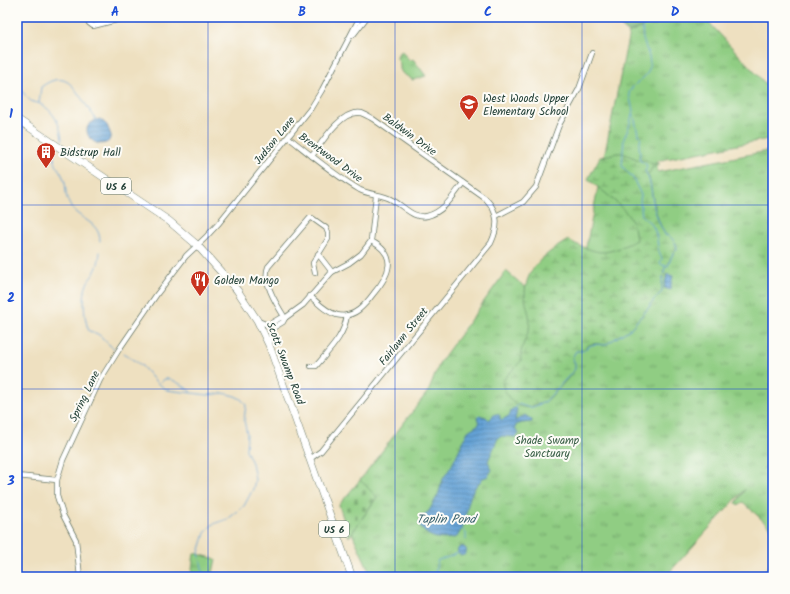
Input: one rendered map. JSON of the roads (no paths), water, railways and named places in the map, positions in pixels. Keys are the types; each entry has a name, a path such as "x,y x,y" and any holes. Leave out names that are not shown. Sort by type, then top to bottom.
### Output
{"highway":[{"name":"Scott Swamp Road","path":"17,119 169,221 197,245 237,290 257,320 270,345 352,577"}],"street":[{"path":"89,23 93,26 128,17"},
{"name":"Judson Lane","path":"351,36 351,32 360,17"},
{"name":"Judson Lane","path":"197,245 218,224 316,100 351,36 367,17"},
{"path":"496,216 523,202 536,187 559,125 579,89 592,53"},
{"name":"Baldwin Drive","path":"312,156 337,123 348,116 361,113 373,119 486,199 492,206 496,216"},
{"name":"Brentwood Drive","path":"288,137 331,171 362,190 376,196 388,198 412,214 425,216 432,215 442,209 463,183"},
{"path":"270,345 273,328 283,322 285,318 303,305 332,272 349,263 361,254 371,241 376,196"},
{"name":"Fairlawn Street","path":"310,460 321,451 491,243 496,231 496,216"},
{"path":"285,318 275,302 268,286 266,275 268,267 310,218 326,228 328,233 328,239 313,263 315,273"},
{"path":"310,296 330,312 339,316 357,312 364,306 383,282 388,273 388,262 384,252 377,244 371,241"},
{"name":"Spring Lane","path":"80,577 77,543 60,507 58,496 57,480 63,460 100,380 157,294 186,256 197,245"},
{"path":"318,254 332,272"},
{"path":"311,366 316,366 339,338 344,329 347,315"},
{"path":"257,320 268,325 280,318 285,318"},
{"path":"17,476 57,480"}],"water":[{"path":"100,119 107,125 111,135 109,141 103,144 92,141 87,131 88,126 92,122"},
{"path":"667,274 673,276 670,290 664,288"},
{"name":"Taplin Pond","path":"514,408 517,409 515,421 525,415 532,420 532,422 516,425 515,428 519,434 515,437 502,436 498,438 488,461 492,470 488,476 481,479 473,490 464,525 457,537 441,539 426,533 419,525 420,519 429,511 438,495 443,479 452,465 468,431 479,424 477,417 479,415 486,417 489,420 495,414 498,414 502,420 510,415 511,410"},
{"path":"460,547 464,547 466,551 464,555 460,555 458,553 458,549"}],"waterway":[{"path":"515,409 518,404 530,408 545,402 575,369 575,363 572,358 576,351 583,351 593,345 605,345 630,329 655,298 662,292 665,267 668,266 673,253 677,250 672,238 668,235 666,236 659,222 654,207 650,184 645,171 647,167 646,164 639,160 641,136 638,134 629,93 632,88 646,75 650,66 649,57 643,39 640,17"},
{"path":"39,103 41,87 50,81 58,79 64,80 75,89 96,120"},
{"path":"17,84 31,101 39,103 53,114 60,129 62,140"},
{"path":"633,111 629,127 624,138 622,166 633,178 641,195 640,201 642,216 654,229 662,259 660,263 667,266"},
{"path":"55,152 54,159 62,174 66,195 71,207 93,225 97,230 100,241"},
{"path":"100,252 99,261 85,288 84,301 87,327 89,331 101,336 115,349"},
{"path":"123,353 141,365 156,382 167,390 208,395 223,393 241,399 246,405 244,420 247,434 246,450 252,463 254,473 255,480 253,489 244,506 228,519 213,524 205,533 199,553 204,577"},
{"path":"160,383 165,379 175,381 191,392"},
{"path":"461,528 466,533 466,540"},
{"path":"412,577 425,574 434,575 438,560 458,553"}],"place":[{"name":"West Woods Upper Elementary School","path":"469,121"},
{"name":"Bidstrup Hall","path":"46,169"},
{"name":"Golden Mango","path":"200,297"}],"park label":[{"name":"Shade Swamp Sanctuary","path":"547,446"}]}
